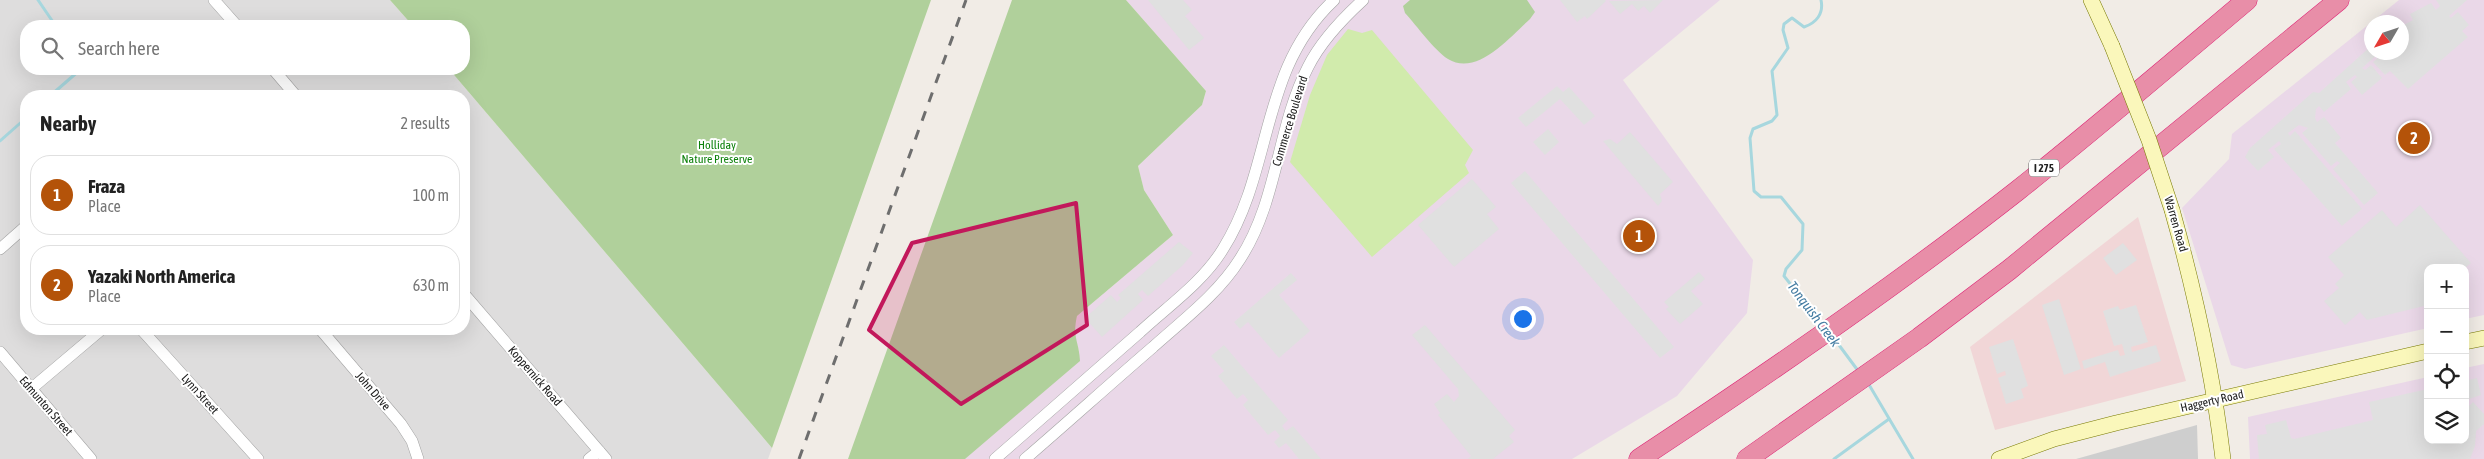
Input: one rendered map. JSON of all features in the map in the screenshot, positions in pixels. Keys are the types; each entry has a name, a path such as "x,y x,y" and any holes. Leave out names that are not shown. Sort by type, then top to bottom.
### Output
{"highway":[{"name":"I 275","path":"1639,459 1827,331 2017,190 2247,0"},
{"path":"1747,459 1864,378 2084,212 2339,0"}],"main road":[{"name":"Warren Road","path":"2091,0 2112,46 2149,140 2172,210 2193,286 2216,399 2223,459"},
{"path":"2469,341 2484,338"},
{"name":"Haggerty Road","path":"1999,459 2082,431 2424,352"}],"street":[{"path":"214,0 232,20"},
{"name":"Commerce Boulevard","path":"995,459 1171,304 1218,256 1234,229 1248,196 1285,70 1308,29 1334,0"},
{"name":"Commerce Boulevard","path":"1025,459 1184,319 1213,292 1241,258 1258,224 1266,202 1296,94 1308,67 1323,43 1341,20 1362,0"},
{"path":"278,75 291,90"},
{"path":"1248,196 1266,202"},
{"path":"0,249 20,231"},
{"name":"Koppernick Road","path":"470,301 602,455"},
{"path":"1171,304 1184,319"},
{"path":"31,389 95,335"},
{"name":"Lynn Street","path":"146,335 258,459"},
{"name":"John Drive","path":"325,335 401,424 412,441 418,459"},
{"name":"Edmunton Street","path":"0,352 91,459"},
{"path":"1041,419 1054,434"},
{"path":"588,459 602,455"}],"highlighted area":[{"path":"1076,203 1087,325 961,404 869,330 912,243"}],"shaded area":[{"path":"0,0 390,0 408,20 20,20 20,75 454,75 467,90 20,90 20,335 470,335 470,94 772,448 768,459 0,459"},
{"path":"1126,0 1720,0 1623,80 1753,260 1747,313 1677,396 1572,459 965,459 1079,351 1073,332 1077,316 1173,235 1144,190 1138,166 1202,105 1206,91"},
{"path":"1148,0 1183,0 1192,10 1185,16 1204,38 1189,50"},
{"path":"1560,0 1606,1 1587,19 1585,16 1577,22"},
{"path":"1663,0 1650,13 1644,6 1638,11 1632,4 1620,14 1609,1"},
{"path":"2399,0 2484,0 2484,315 2469,318 2469,264 2424,264 2424,329 2245,369 2231,365 2182,208 2229,159 2232,134 2364,28 2364,60 2409,60 2409,15 2380,15"},
{"path":"2436,0 2467,0 2449,16 2451,18 2458,12 2469,25 2462,31 2468,37 2408,89 2390,71 2385,75 2373,62 2375,60 2409,60 2409,22 2413,20 2410,14 2431,3 2436,10 2440,6"},
{"path":"2364,52 2364,60 2371,60 2362,68 2365,70 2371,65 2382,78 2362,95 2351,82 2357,77 2355,75 2346,82 2351,89 2324,112 2319,106 2316,109 2315,118 2317,122 2324,117 2341,138 2335,143 2378,193 2364,205 2333,169 2340,163 2337,161 2331,166 2302,133 2308,128 2299,125 2288,133 2290,136 2295,131 2362,209 2342,226 2274,149 2281,144 2279,141 2268,150 2274,157 2258,171 2245,157 2250,148 2313,92 2319,93"},
{"path":"1557,86 1563,92 1569,87 1595,116 1584,125 1560,99 1526,127 1518,118"},
{"path":"1548,129 1559,142 1545,155 1533,142"},
{"path":"1630,132 1673,182 1660,194 1662,201 1658,206 1603,141 1610,139 1617,144"},
{"path":"1525,171 1674,347 1660,358 1511,183"},
{"path":"1472,179 1496,207 1487,214 1499,229 1454,267 1418,225"},
{"path":"2420,205 2471,263 2469,265 2424,264 2424,306 2367,320 2360,312 2345,325 2324,301 2339,288 2335,284 2344,275 2328,257 2382,210 2396,227"},
{"path":"2138,217 2186,381 1995,430 1970,347"},
{"path":"1179,242 1193,253 1183,265 1148,296 1142,290 1138,294 1143,300 1102,337 1085,318 1111,295 1117,302 1121,298 1118,295"},
{"path":"2123,243 2137,260 2116,275 2103,258"},
{"path":"1699,272 1705,279 1691,291 1703,304 1680,324 1666,309 1669,307 1664,302"},
{"path":"1291,273 1297,280 1279,295 1310,331 1279,358 1248,322 1240,329 1234,322"},
{"path":"2059,299 2081,369 2064,375 2042,305"},
{"path":"2136,305 2148,342 2131,347 2132,352 2156,345 2161,361 2110,377 2105,362 2084,369 2082,361 2118,350 2120,356 2125,355 2122,344 2114,346 2103,311 2118,306 2120,310"},
{"path":"1425,325 1515,430 1509,436 1514,442 1493,459 1468,459 1471,456 1438,415 1440,413 1434,404 1447,394 1454,402 1459,396 1458,389 1412,335"},
{"path":"2013,339 2028,386 2021,389 2024,398 2006,404 1998,378 2006,375 2005,371 1997,374 1989,347"},
{"path":"1224,345 1288,420 1282,426 1286,431 1293,426 1321,459 1299,459 1286,443 1279,448 1274,442 1280,436 1275,430 1268,435 1243,405 1248,400 1243,394 1237,399 1218,376 1224,371 1211,356"},
{"path":"2484,364 2484,459 2250,459 2248,417 2424,378 2424,444 2469,444 2469,367"},
{"path":"2477,378 2481,395 2469,399 2469,380"},
{"path":"2424,390 2424,444 2469,444 2469,406 2473,402 2484,414 2484,424 2476,431 2475,446 2470,459 2259,459 2257,435 2267,434 2265,425 2286,420 2291,438 2294,439 2373,420 2369,402"},
{"path":"2197,425 2198,459 2076,459"}],"green space":[{"name":"Holliday Nature Preserve","path":"390,0 931,0 772,448 470,94 470,90 467,90 454,75 470,75 470,20 408,20"},
{"path":"1012,0 1126,0 1206,91 1202,105 1138,166 1144,190 1173,235 1077,316 1075,335 1080,361 965,459 848,459"},
{"path":"1410,0 1527,0 1535,12 1513,35 1492,52 1470,63 1459,63 1448,59 1437,50 1405,13 1403,6"},
{"path":"1348,29 1362,33 1372,30 1473,150 1465,165 1469,173 1372,257 1290,162 1310,95 1327,55"}],"waterway":[{"path":"38,0 52,20"},
{"name":"Tonquish Creek","path":"1821,0 1820,14 1812,23 1804,27 1792,18 1784,24 1783,30 1788,48 1772,71 1777,115 1772,121 1753,129 1750,138 1754,191 1761,197 1781,197 1803,224 1802,250 1786,269 1784,276 1824,326"},
{"path":"57,90 74,75"},
{"path":"0,141 20,123"},
{"name":"Tonquish Creek","path":"1833,337 1859,372"},
{"name":"Tonquish Creek","path":"1868,383 1913,459"},
{"path":"1834,459 1889,419"}],"railway":[{"path":"799,459 966,0"}],"place":[{"name":"Yazaki North America","path":"2414,138"},
{"name":"Fraza","path":"1639,236"}]}
